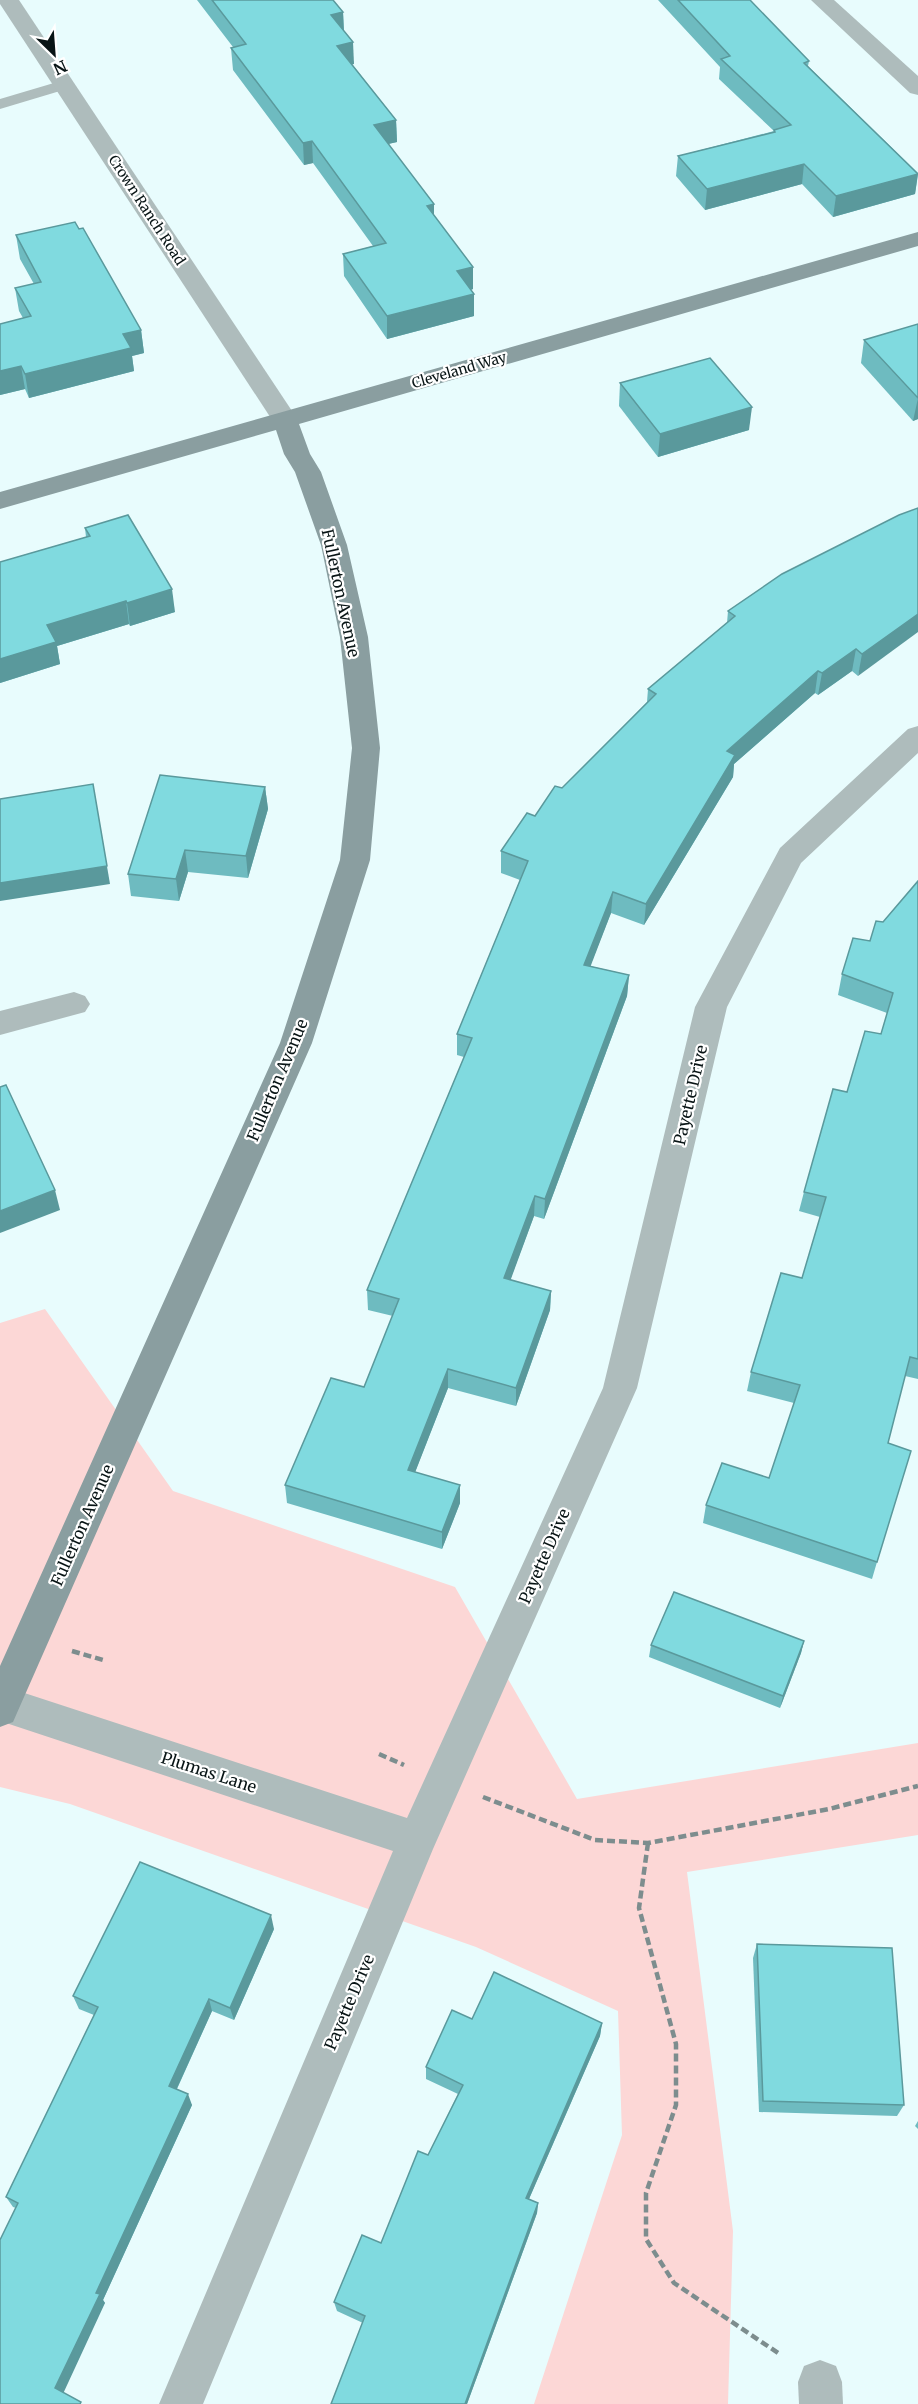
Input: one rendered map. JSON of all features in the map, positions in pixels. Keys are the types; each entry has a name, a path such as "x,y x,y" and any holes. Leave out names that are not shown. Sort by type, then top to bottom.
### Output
{"street":[{"name":"Crown Ranch Road","path":"8,0 285,420"},
{"path":"822,0 918,88"},
{"name":"Cleveland Way","path":"0,501 918,239"},
{"name":"Fullerton Avenue","path":"1,1705 296,1043 355,860 366,748 354,637 334,545 308,472 297,454 285,420"},
{"name":"Payette Drive","path":"181,2404 417,1840 620,1388 711,1007 790,856 918,736"},
{"path":"0,1023 74,1004"},
{"name":"Plumas Lane","path":"1,1705 417,1840"}],"lane":[{"path":"0,104 64,86"}],"path":[{"path":"491,1801 595,1840 648,1842 829,1809 918,1786"},
{"path":"648,1842 639,1908 676,2044 676,2095 675,2105 646,2193 646,2239 674,2283 821,2393"}],"shaded area":[{"path":"45,1309 173,1491 455,1587 577,1799 918,1743 918,1835 687,1872 733,2231 728,2404 534,2404 622,2135 618,2011 476,1947 70,1804 0,1787 0,1323"}],"building":[{"path":"212,0 333,0 343,12 331,15 353,42 337,46 396,120 374,125 434,204 427,206 473,267 457,271 474,294 387,316 343,254 386,243 312,141 303,143 231,48 246,44"},
{"path":"678,0 750,0 809,61 804,63 918,174 836,196 804,164 707,189 678,156 775,132 774,130 791,125 721,59 730,56"},
{"path":"75,222 79,229 83,228 141,330 123,334 131,348 25,374 21,366 0,371 0,324 31,316 15,288 41,282 16,235"},
{"path":"918,324 918,398 864,340"},
{"path":"710,358 752,407 660,434 620,383"},
{"path":"918,508 918,614 862,654 856,649 822,673 818,671 727,751 735,755 646,904 613,892 584,965 629,975 545,1199 535,1196 504,1278 551,1291 516,1388 448,1369 408,1470 460,1485 442,1532 285,1485 331,1378 364,1387 399,1299 367,1290 472,1038 457,1034 528,861 501,851 527,813 535,816 555,786 562,788 656,694 648,689 735,616 728,611 782,574 899,515"},
{"path":"128,515 172,589 47,625 56,642 0,659 0,562 90,536 85,528"},
{"path":"160,775 265,787 246,856 185,850 176,879 128,874"},
{"path":"93,784 107,866 0,883 0,799"},
{"path":"918,881 918,1359 910,1357 888,1443 911,1451 877,1562 706,1505 722,1463 769,1478 800,1385 751,1372 781,1273 802,1278 826,1197 804,1192 833,1089 847,1092 865,1031 881,1034 893,993 842,974 853,938 870,941 876,921 883,922"},
{"path":"6,1085 55,1190 0,1211 0,1087"},
{"path":"674,1592 804,1641 783,1696 651,1645"},
{"path":"140,1862 271,1915 230,2008 209,1999 169,2086 188,2094 96,2293 100,2294 55,2388 81,2402 80,2404 0,2404 0,2240 18,2203 6,2197 98,2007 73,1996"},
{"path":"757,1944 892,1948 904,2105 763,2101"},
{"path":"494,1972 602,2023 526,2198 538,2203 465,2404 331,2404 365,2316 334,2302 362,2235 381,2243 418,2151 428,2155 463,2085 426,2067 452,2010 472,2019"}]}
